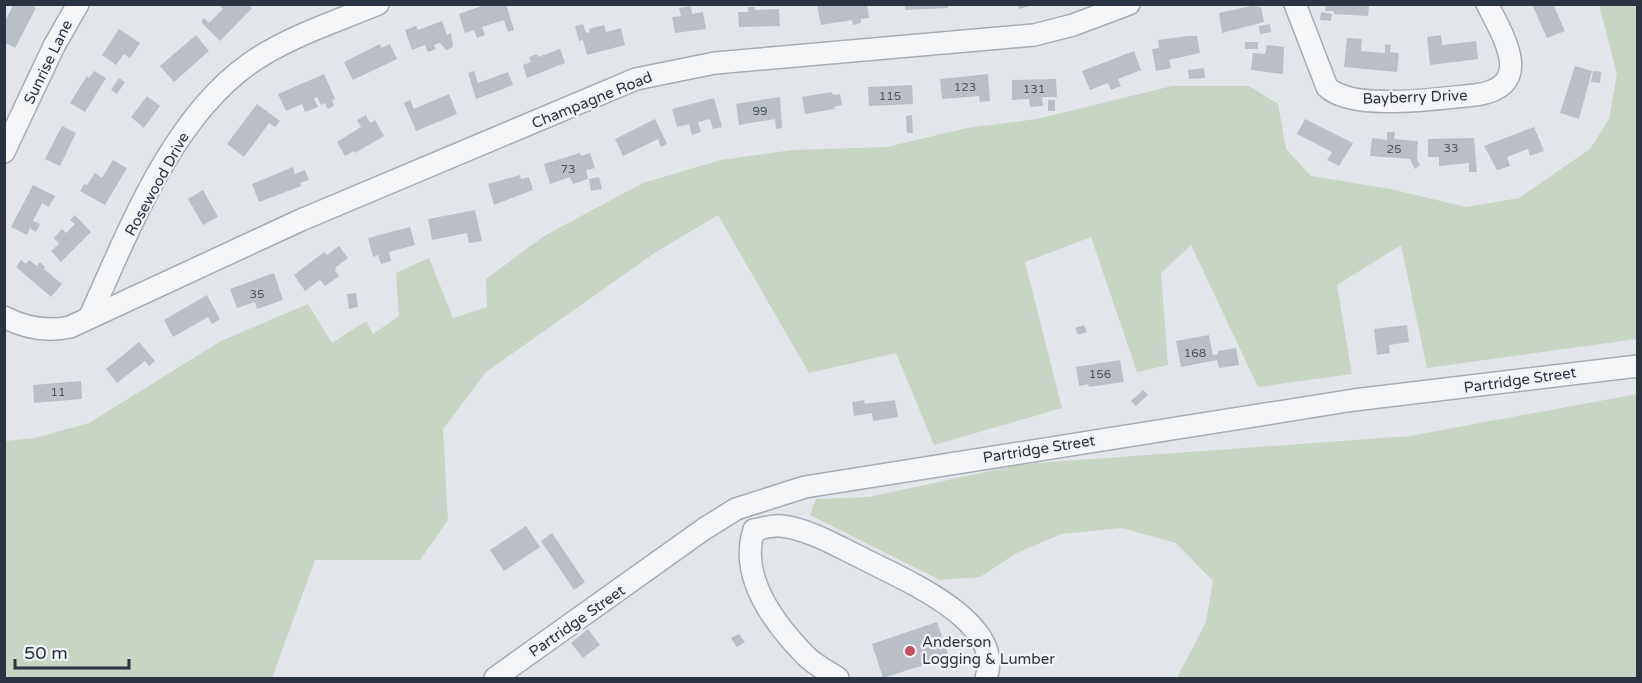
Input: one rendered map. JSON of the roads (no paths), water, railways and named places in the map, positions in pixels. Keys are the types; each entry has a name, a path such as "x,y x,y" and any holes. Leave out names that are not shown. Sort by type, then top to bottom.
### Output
{"street":[{"name":"Sunrise Lane","path":"4,152 54,46 78,4"},
{"name":"Rosewood Drive","path":"89,318 156,180 181,138 208,101 249,64 267,53 378,4"},
{"name":"Champagne Road","path":"4,317 22,324 52,330 70,327 301,220 636,79 715,63 1034,35 1073,25 1129,4"},
{"name":"Bayberry Drive","path":"1295,4 1327,87 1349,98 1371,101 1475,95 1491,93 1502,87 1509,77 1509,58 1506,44 1487,4"},
{"name":"Partridge Street","path":"495,678 736,509 805,487 1354,400 1638,366"},
{"path":"736,509 754,530"},
{"path":"754,530 780,525 816,536 927,590 955,611 980,637 988,654 986,678"},
{"path":"754,530 749,546 750,564 756,586 805,656 838,678"}],"place":[{"name":"Anderson Logging & Lumber","path":"910,651"}]}
